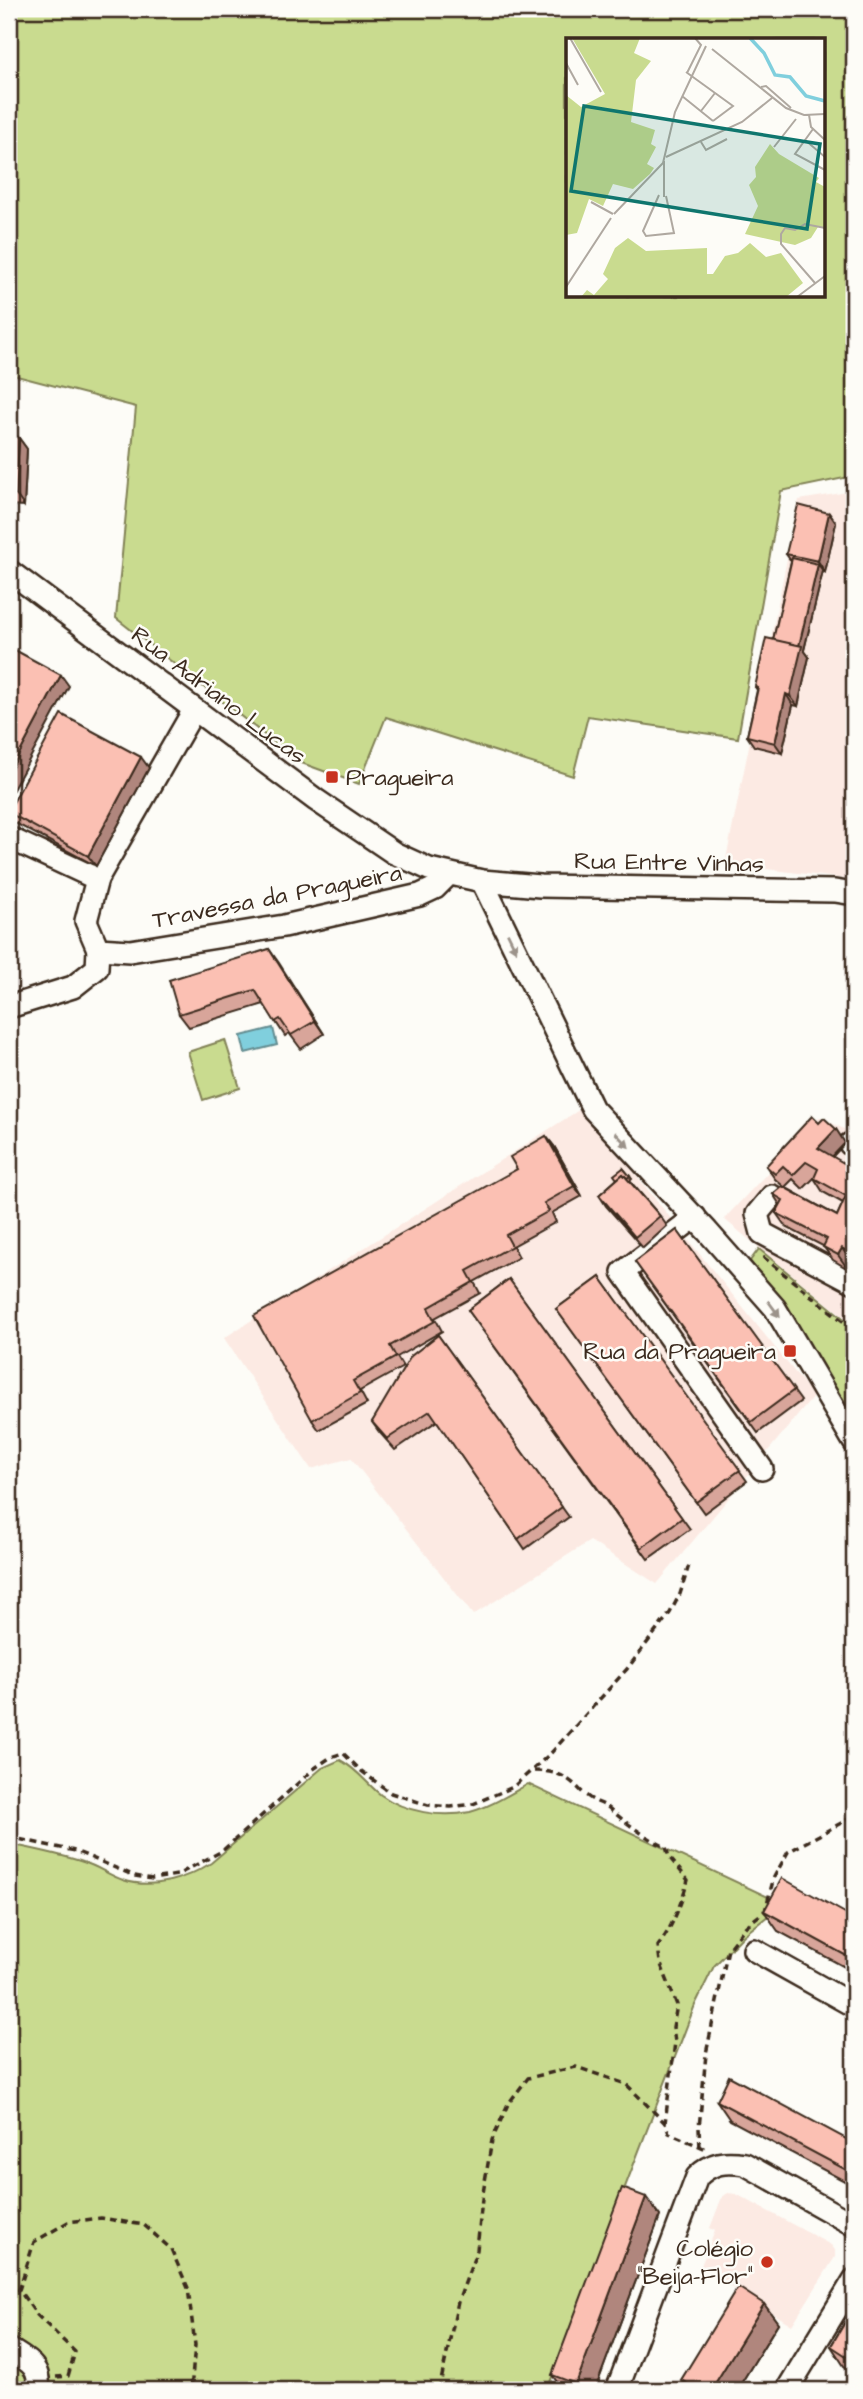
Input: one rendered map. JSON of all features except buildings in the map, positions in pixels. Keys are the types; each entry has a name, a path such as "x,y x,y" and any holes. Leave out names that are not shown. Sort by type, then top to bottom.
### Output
{"street":[{"name":"Rua Adriano Lucas","path":"9,571 355,828 394,853 429,869 482,881"},
{"path":"9,1007 74,987 97,968 97,949 86,921 97,879 194,709"},
{"path":"9,838 97,879"},
{"name":"Travessa da Pragueira","path":"97,949 130,951 284,926 420,895 435,888 449,874"},
{"path":"482,881 593,1109 695,1217 775,1308 854,1442"},
{"name":"Rua Entre Vinhas","path":"482,881 540,886 835,891 854,894"},
{"path":"772,1196 757,1214 762,1233 854,1282"},
{"path":"695,1217 623,1272 762,1469"},
{"path":"754,1950 854,2006"},
{"path":"617,2390 698,2177 706,2169 717,2163 745,2164 854,2225"},
{"path":"787,2390 854,2280"},
{"path":"9,2349 31,2363 39,2384"}],"path":[{"path":"737,1265 754,1250 854,1330"},
{"path":"9,1838 75,1851 135,1876 152,1879 177,1875 222,1851 315,1768 331,1757 343,1753 360,1770 391,1793 428,1805 451,1807 472,1804 513,1787 551,1754 627,1669 670,1612 680,1594 690,1565"},
{"path":"532,1771 550,1771 570,1780 585,1796 611,1809 615,1815 645,1836 666,1847 669,1857 688,1880 675,1913 675,1920 658,1946 660,1962 677,2005 665,2123"},
{"path":"698,2177 699,2128 706,2054 728,1949 746,1926 765,1911 774,1877 788,1852 854,1816"},
{"path":"439,2390 458,2302 477,2249 492,2140 508,2104 528,2078 576,2067 626,2084 665,2123 669,2133 710,2151"},
{"path":"39,2384 68,2376 75,2352 37,2315 19,2290 34,2242 68,2222 101,2218 144,2225 171,2249 188,2288 195,2345 191,2390"}],"shaded area":[{"path":"854,491 854,880 725,864 799,500"},
{"path":"582,1108 814,1396 657,1584 590,1541 473,1615 351,1458 311,1469 224,1338"},
{"path":"820,1117 854,1134 854,1325 724,1219"},
{"name":"Colégio \"Beija-Flor\"","path":"728,2193 736,2194 831,2245 835,2250 835,2257 792,2325 700,2268 715,2231 710,2228 722,2197"}],"green space":[{"path":"9,9 854,9 854,476 781,491 738,738 588,716 573,776 386,717 359,784 299,762 116,618 136,407 9,374"},
{"path":"225,1040 240,1088 203,1100 188,1052"},
{"path":"759,1249 854,1327 854,1421 793,1321 750,1261"},
{"path":"340,1760 391,1801 435,1814 459,1814 477,1810 528,1784 783,1904 744,1935 714,1966 695,2005 547,2390 9,2390 9,1844 74,1859 134,1883 169,1881 191,1874 211,1863 322,1768"}],"water":[{"path":"273,1028 277,1045 245,1053 241,1036"}],"place":[{"name":"Pragueira","path":"332,777"},
{"name":"Rua da Pragueira","path":"790,1351"},
{"name":"Colégio \"Beija-Flor\"","path":"767,2262"}]}
